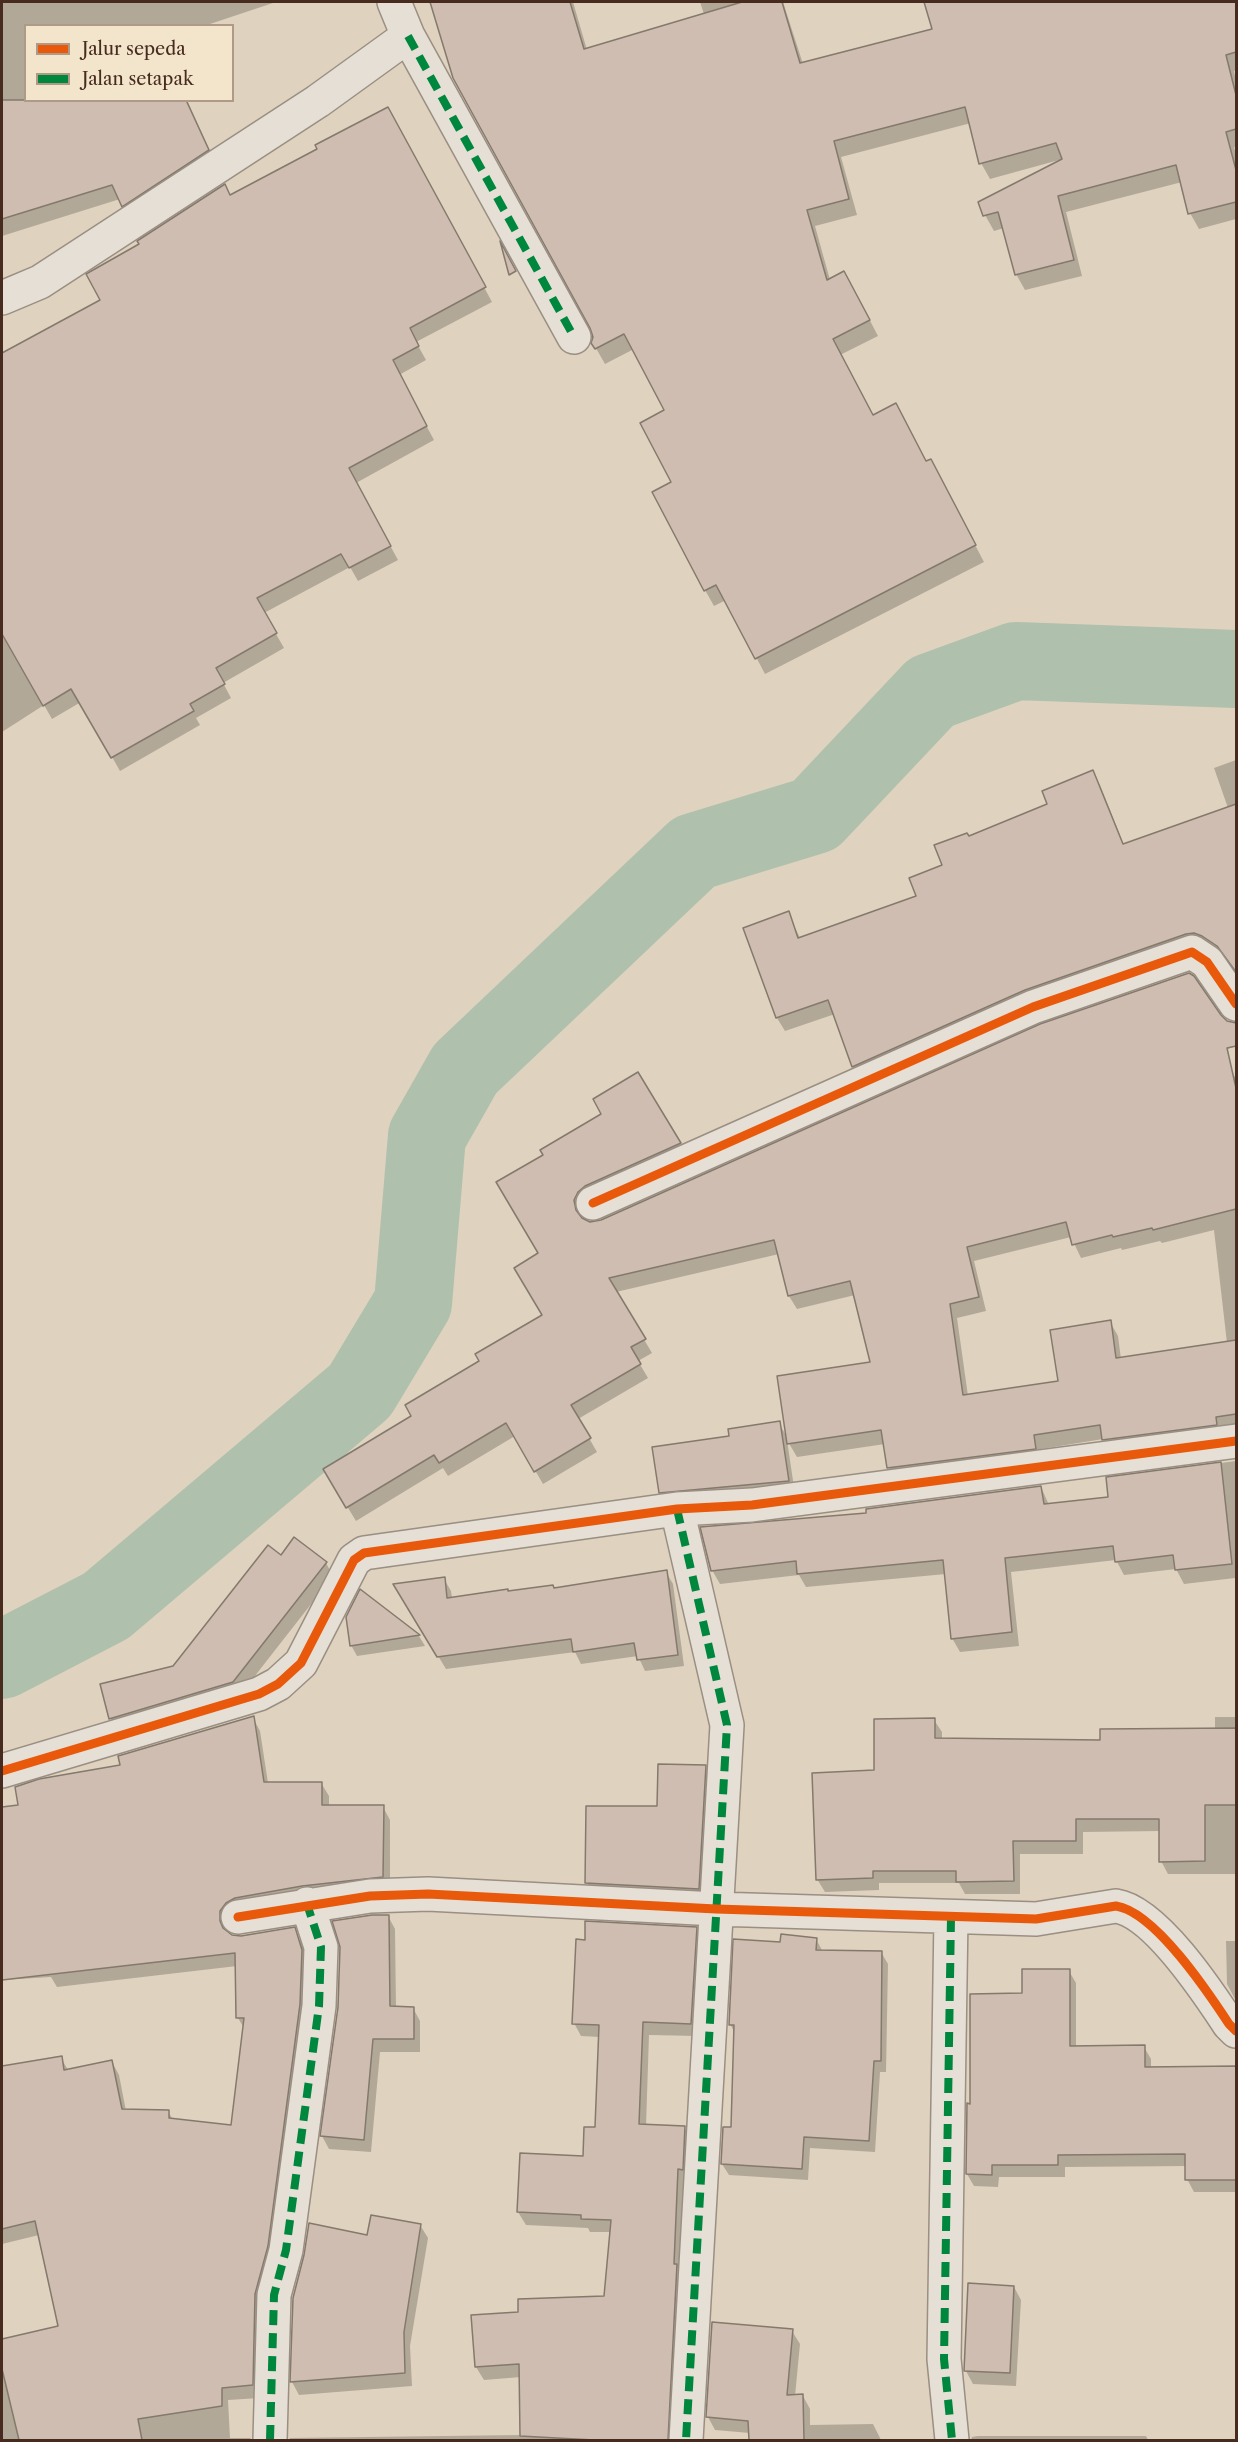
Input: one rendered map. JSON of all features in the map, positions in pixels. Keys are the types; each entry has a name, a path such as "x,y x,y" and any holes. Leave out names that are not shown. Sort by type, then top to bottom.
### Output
{"street":[{"path":"394,2 408,36 574,337"},
{"path":"2,298 40,282 318,101 408,36"},
{"path":"593,1203 1033,1007 1192,952 1208,962 1236,1004"},
{"path":"2,1771 259,1694 278,1684 301,1663 354,1560 364,1553 677,1509 752,1505 1236,1441"},
{"path":"677,1509 727,1725 686,2440"},
{"path":"238,1917 307,1904 370,1896 428,1894 716,1909 1036,1919 1116,1906 1128,1908 1140,1915 1196,1974 1236,2031"},
{"path":"270,2440 274,2295 286,2250 319,2006 321,1947 307,1904"},
{"path":"951,1917 944,2359 952,2440"}],"building":[{"path":"430,2 570,2 584,49 742,2 782,2 800,63 932,29 924,2 1236,2 1236,52 1226,55 1236,95 1236,129 1226,132 1236,170 1236,202 1188,214 1176,165 1058,196 1074,260 1015,275 998,212 983,216 978,202 1062,159 1056,143 979,164 965,107 834,141 849,199 807,210 827,280 844,271 870,320 833,339 873,415 896,403 926,461 931,459 976,545 755,659 716,585 704,591 652,492 671,482 640,423 664,410 624,334 595,349 591,343 593,337 590,328 453,78"},
{"path":"2,100 187,102 209,150 122,207 112,185 2,219"},
{"path":"388,107 486,287 410,328 419,346 393,360 427,426 349,468 391,546 349,568 341,554 257,598 277,633 216,668 225,684 190,704 194,711 111,758 71,689 43,706 2,634 2,353 100,300 86,274 139,244 137,241 225,184 230,195 317,149 315,145"},
{"path":"500,241 516,271 509,275"},
{"path":"1093,770 1123,844 1236,804 1236,972 1217,946 1202,936 1194,933 1186,934 1025,990 852,1067 828,1000 776,1018 743,928 789,911 798,938 916,896 909,878 942,865 934,845 967,833 969,836 1047,804 1042,791"},
{"path":"1189,973 1194,976 1221,1015 1227,1021 1236,1023 1236,1046 1227,1048 1236,1088 1236,1209 1153,1230 1152,1228 1113,1237 1112,1235 1072,1245 1066,1222 967,1247 979,1297 950,1304 963,1395 1058,1381 1050,1330 1111,1320 1116,1358 1236,1340 1236,1414 1216,1417 1217,1425 1102,1440 1100,1425 1034,1435 1036,1449 887,1468 881,1430 787,1444 777,1376 870,1362 850,1281 788,1296 774,1240 609,1278 646,1339 631,1347 641,1364 571,1405 591,1438 534,1472 506,1423 439,1463 434,1455 346,1508 323,1469 411,1416 405,1405 479,1361 475,1354 542,1315 514,1268 538,1253 496,1182 543,1155 540,1150 601,1114 593,1099 638,1072 681,1143 585,1186 578,1192 574,1200 576,1210 582,1218 590,1222 601,1220 1040,1024"},
{"path":"780,1421 789,1481 659,1493 652,1447 729,1436 728,1429"},
{"path":"1221,1462 1232,1564 1175,1570 1173,1555 1115,1562 1113,1546 1005,1558 1012,1632 951,1639 943,1560 797,1574 796,1561 711,1571 700,1527 866,1513 866,1509 1041,1486 1044,1504 1108,1497 1106,1477"},
{"path":"294,1537 327,1562 233,1682 109,1719 100,1684 173,1666 268,1545 281,1555"},
{"path":"667,1570 678,1655 637,1660 634,1643 573,1652 571,1639 437,1657 393,1584 445,1577 447,1598 508,1589 508,1591 553,1585 554,1588"},
{"path":"360,1589 420,1635 350,1646 346,1617"},
{"path":"254,1716 264,1782 322,1782 322,1805 384,1805 383,1877 302,1886 235,1898 226,1903 220,1911 223,1928 232,1935 241,1936 295,1927 302,1950 300,2004 268,2246 255,2294 253,2385 222,2388 222,2406 138,2419 142,2440 19,2440 2,2369 2,2339 58,2326 35,2221 2,2229 2,2066 62,2056 64,2070 112,2060 122,2109 169,2110 169,2118 231,2125 244,2018 236,2018 235,1953 2,1980 2,1807 18,1805 15,1787 39,1779 120,1765 118,1756"},
{"path":"935,1718 935,1738 1100,1740 1100,1729 1236,1728 1236,1805 1205,1805 1205,1861 1159,1862 1159,1819 1076,1819 1076,1841 1013,1841 1014,1881 956,1882 956,1871 873,1871 873,1878 816,1880 812,1773 874,1770 874,1719"},
{"path":"658,1764 706,1765 699,1889 585,1883 586,1806 657,1806"},
{"path":"389,1915 390,2006 414,2007 414,2039 373,2039 364,2140 320,2136 338,2007 340,1947 332,1921"},
{"path":"585,1921 697,1927 691,2024 643,2022 639,2124 685,2126 683,2170 678,2169 674,2264 677,2264 668,2440 594,2440 520,2436 519,2364 475,2367 471,2315 518,2312 518,2299 604,2296 611,2220 581,2219 581,2215 517,2212 520,2153 583,2156 584,2127 595,2127 599,2025 572,2024 576,1939 585,1940"},
{"path":"781,1934 817,1938 816,1950 882,1951 881,2061 874,2061 869,2141 804,2137 802,2169 721,2164 723,2127 731,2127 734,2025 729,2025 733,1939 780,1942"},
{"path":"1022,1969 1070,1969 1070,2046 1145,2045 1145,2067 1236,2066 1236,2180 1185,2180 1185,2154 1058,2155 1058,2165 992,2165 992,2175 966,2174 967,2103 970,2104 970,1994 1022,1993"},
{"path":"371,2215 421,2224 404,2332 405,2373 290,2382 293,2298 309,2223 367,2235"},
{"path":"968,2283 1014,2286 1010,2373 964,2371"},
{"path":"712,2322 793,2329 787,2395 803,2394 804,2440 749,2440 748,2421 706,2417"}],"waterway":[{"path":"2,1660 106,1606 360,1391 413,1303 427,1136 465,1069 694,852 815,815 931,692 1016,661 1236,669"}],"marked path":[{"path":"408,36 574,337"},
{"path":"677,1509 727,1725 686,2440"},
{"path":"270,2440 274,2295 286,2250 319,2006 321,1947 307,1904"},
{"path":"951,1917 944,2359 952,2440"}],"cycle path":[{"path":"593,1203 1033,1007 1192,952 1207,962 1236,1004"},
{"path":"2,1771 259,1694 278,1684 301,1663 354,1560 364,1553 677,1509 752,1505 1236,1441"},
{"path":"238,1917 370,1896 428,1894 716,1909 1036,1919 1116,1906 1131,1911 1147,1922 1163,1938 1194,1974 1236,2031"}]}
